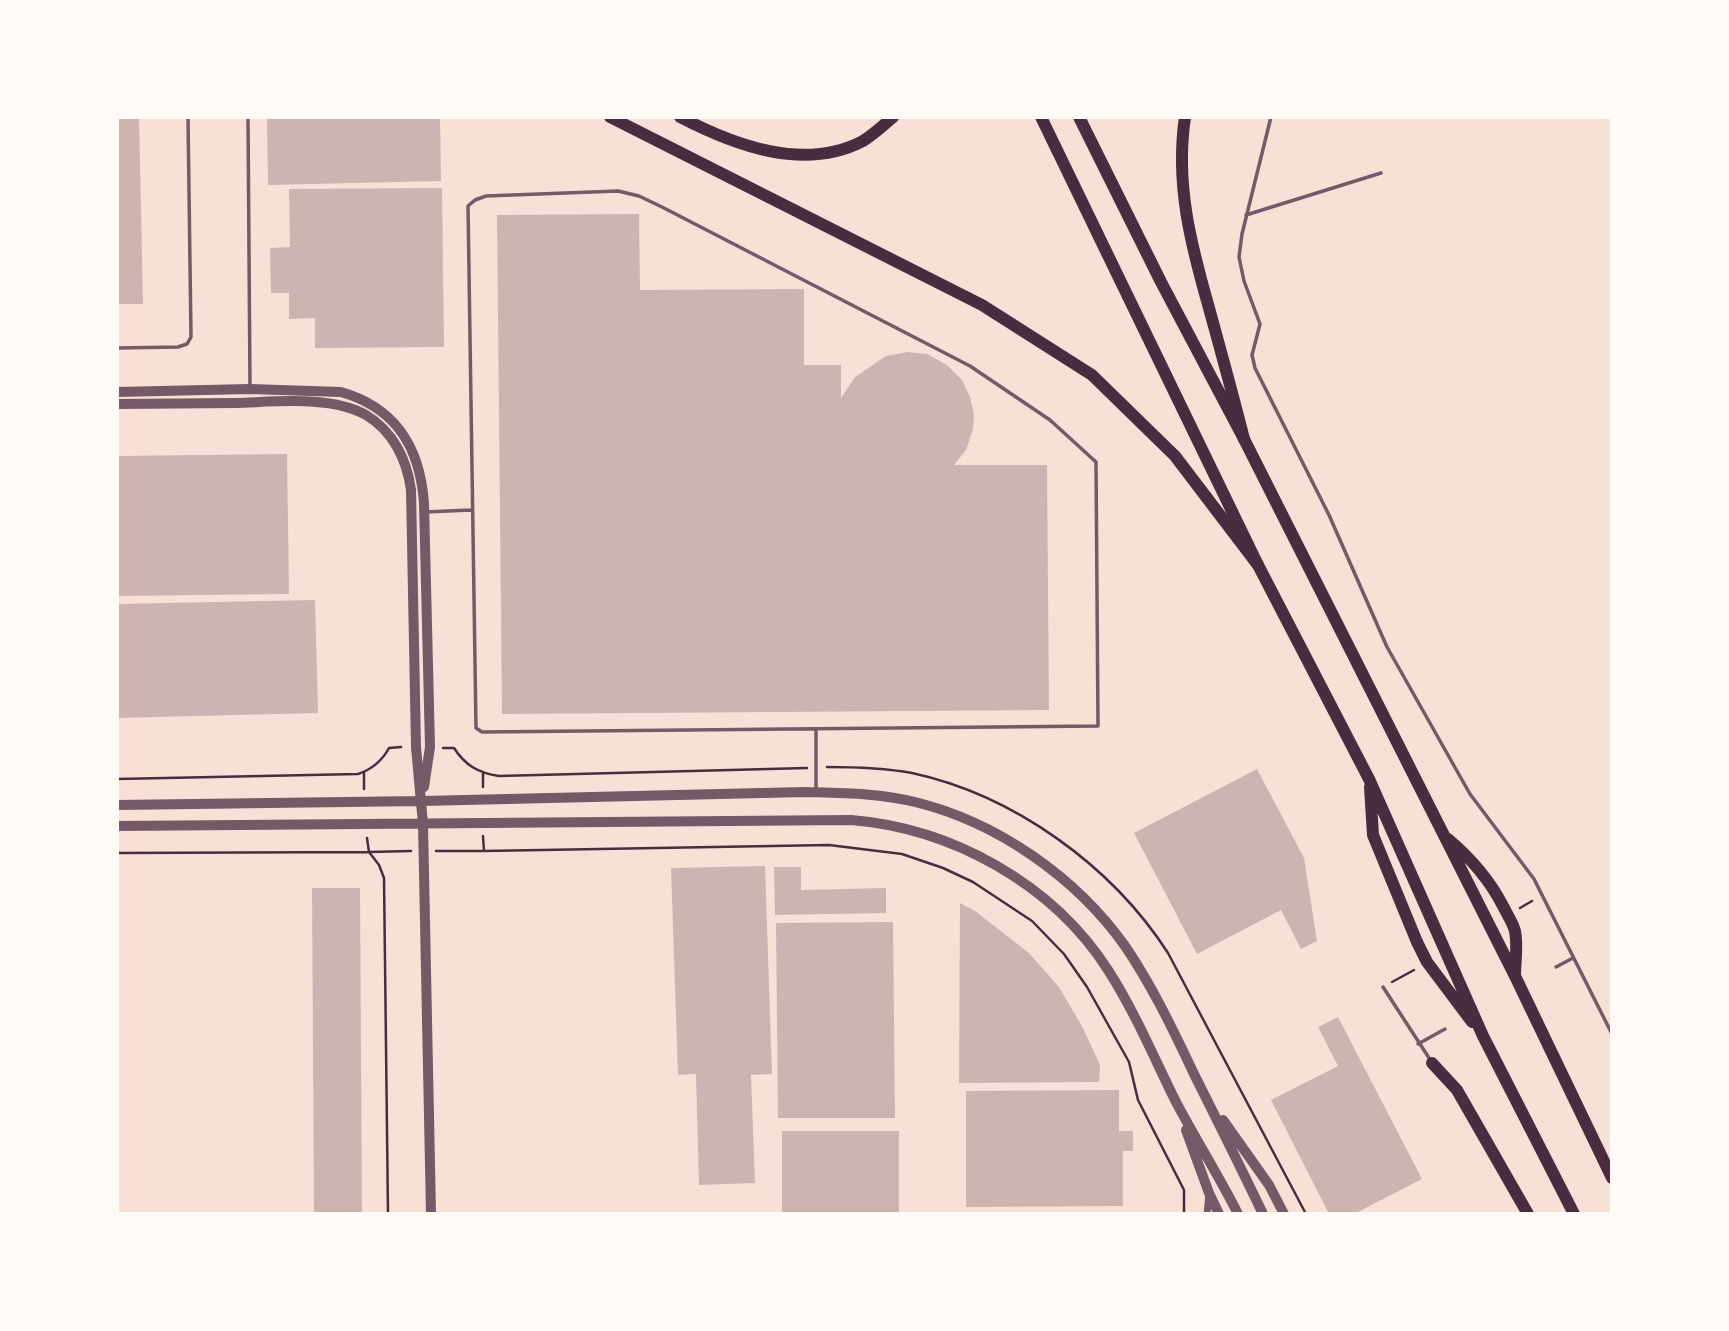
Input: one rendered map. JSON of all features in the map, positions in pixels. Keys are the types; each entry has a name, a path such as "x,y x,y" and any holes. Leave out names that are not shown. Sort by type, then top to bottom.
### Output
{"main road":[{"path":"610,117 982,305 1092,374 1175,456 1258,565"},
{"path":"680,117 715,135 760,150 801,154 831,152 863,141 893,117"},
{"path":"1041,117 1258,565 1369,779 1483,1036 1574,1214"},
{"path":"1079,117 1515,976 1612,1178"},
{"path":"1185,117 1180,146 1183,201 1192,250 1244,439"},
{"path":"1369,779 1373,835 1427,962 1483,1036"},
{"path":"1443,835 1470,857 1484,873 1508,915 1516,941 1515,976"},
{"path":"1432,1063 1457,1090 1528,1214"}],"street":[{"path":"117,392 250,389 341,392 356,396 380,410 396,424 414,452 420,468 424,512 430,747 422,801"},
{"path":"117,404 341,405 367,416 392,438 406,466 411,490 415,747 423,824 431,1214"},
{"path":"117,805 816,792 867,794 916,802 965,819 993,832 1039,862 1084,900 1124,945 1148,983 1263,1214"},
{"path":"117,826 851,820 890,824 937,838 966,849 1012,875 1058,911 1077,931 1108,970 1238,1214"},
{"path":"1204,1094 1269,1185 1284,1214"},
{"path":"1177,1103 1219,1214"},
{"path":"1207,1214 1209,1193"}],"lane":[{"path":"117,348 178,347 187,344 191,337 188,117"},
{"path":"248,117 250,389"},
{"path":"1271,117 1246,215 1239,257 1244,281 1260,324 1252,355 1255,368 1329,515 1387,647 1466,787 1534,879 1612,1034"},
{"path":"1246,215 1381,173"},
{"path":"618,191 639,196 936,348 995,382 1050,420 1096,462 1098,726 479,731 475,724 471,510 467,211 471,202 480,197 618,191"},
{"path":"424,512 471,510"},
{"path":"816,729 816,792"},
{"path":"1556,967 1573,958"},
{"path":"1383,987 1432,1063"},
{"path":"1418,1044 1445,1029"}],"path":[{"path":"117,779 358,774 373,767 389,748"},
{"path":"454,748 470,766 488,775 499,776 816,767 912,773 965,789 1038,826 1103,877 1145,921 1168,953 1306,1214"},
{"path":"484,851 828,845 902,854 973,882 1031,921 1064,954 1087,987 1129,1062 1138,1100 1184,1190 1184,1214"},
{"path":"117,853 369,852 379,865 384,878 388,1214"},
{"path":"1508,915 1542,896"},
{"path":"1383,987 1427,962"}],"building":[{"path":"117,117 139,117 143,304 117,304"},
{"path":"267,117 440,117 441,181 268,185"},
{"path":"442,188 444,347 315,348 315,318 289,319 289,293 271,293 270,248 290,247 289,189"},
{"path":"639,214 640,290 804,289 804,365 841,365 841,398 855,377 886,356 908,352 927,354 947,365 962,380 970,397 974,415 973,429 966,450 954,465 1047,465 1049,710 502,714 497,215"},
{"path":"287,454 289,594 117,596 117,456"},
{"path":"315,600 318,713 117,718 117,604"},
{"path":"1257,769 1304,858 1317,941 1301,949 1281,910 1197,954 1134,833"},
{"path":"765,866 772,1074 751,1075 755,1183 699,1185 696,1074 678,1075 671,868"},
{"path":"774,867 801,867 801,890 886,888 886,913 775,915"},
{"path":"312,888 360,888 362,1214 314,1214"},
{"path":"960,903 975,911 1029,953 1059,987 1083,1028 1100,1065 1099,1082 959,1083"},
{"path":"893,922 895,1118 778,1118 776,923"},
{"path":"1338,1017 1422,1179 1354,1214 1329,1214 1271,1100 1338,1066 1318,1027"},
{"path":"1119,1090 1119,1131 1133,1131 1133,1151 1123,1151 1123,1206 966,1207 966,1091"},
{"path":"782,1131 899,1131 899,1214 782,1214"}]}
